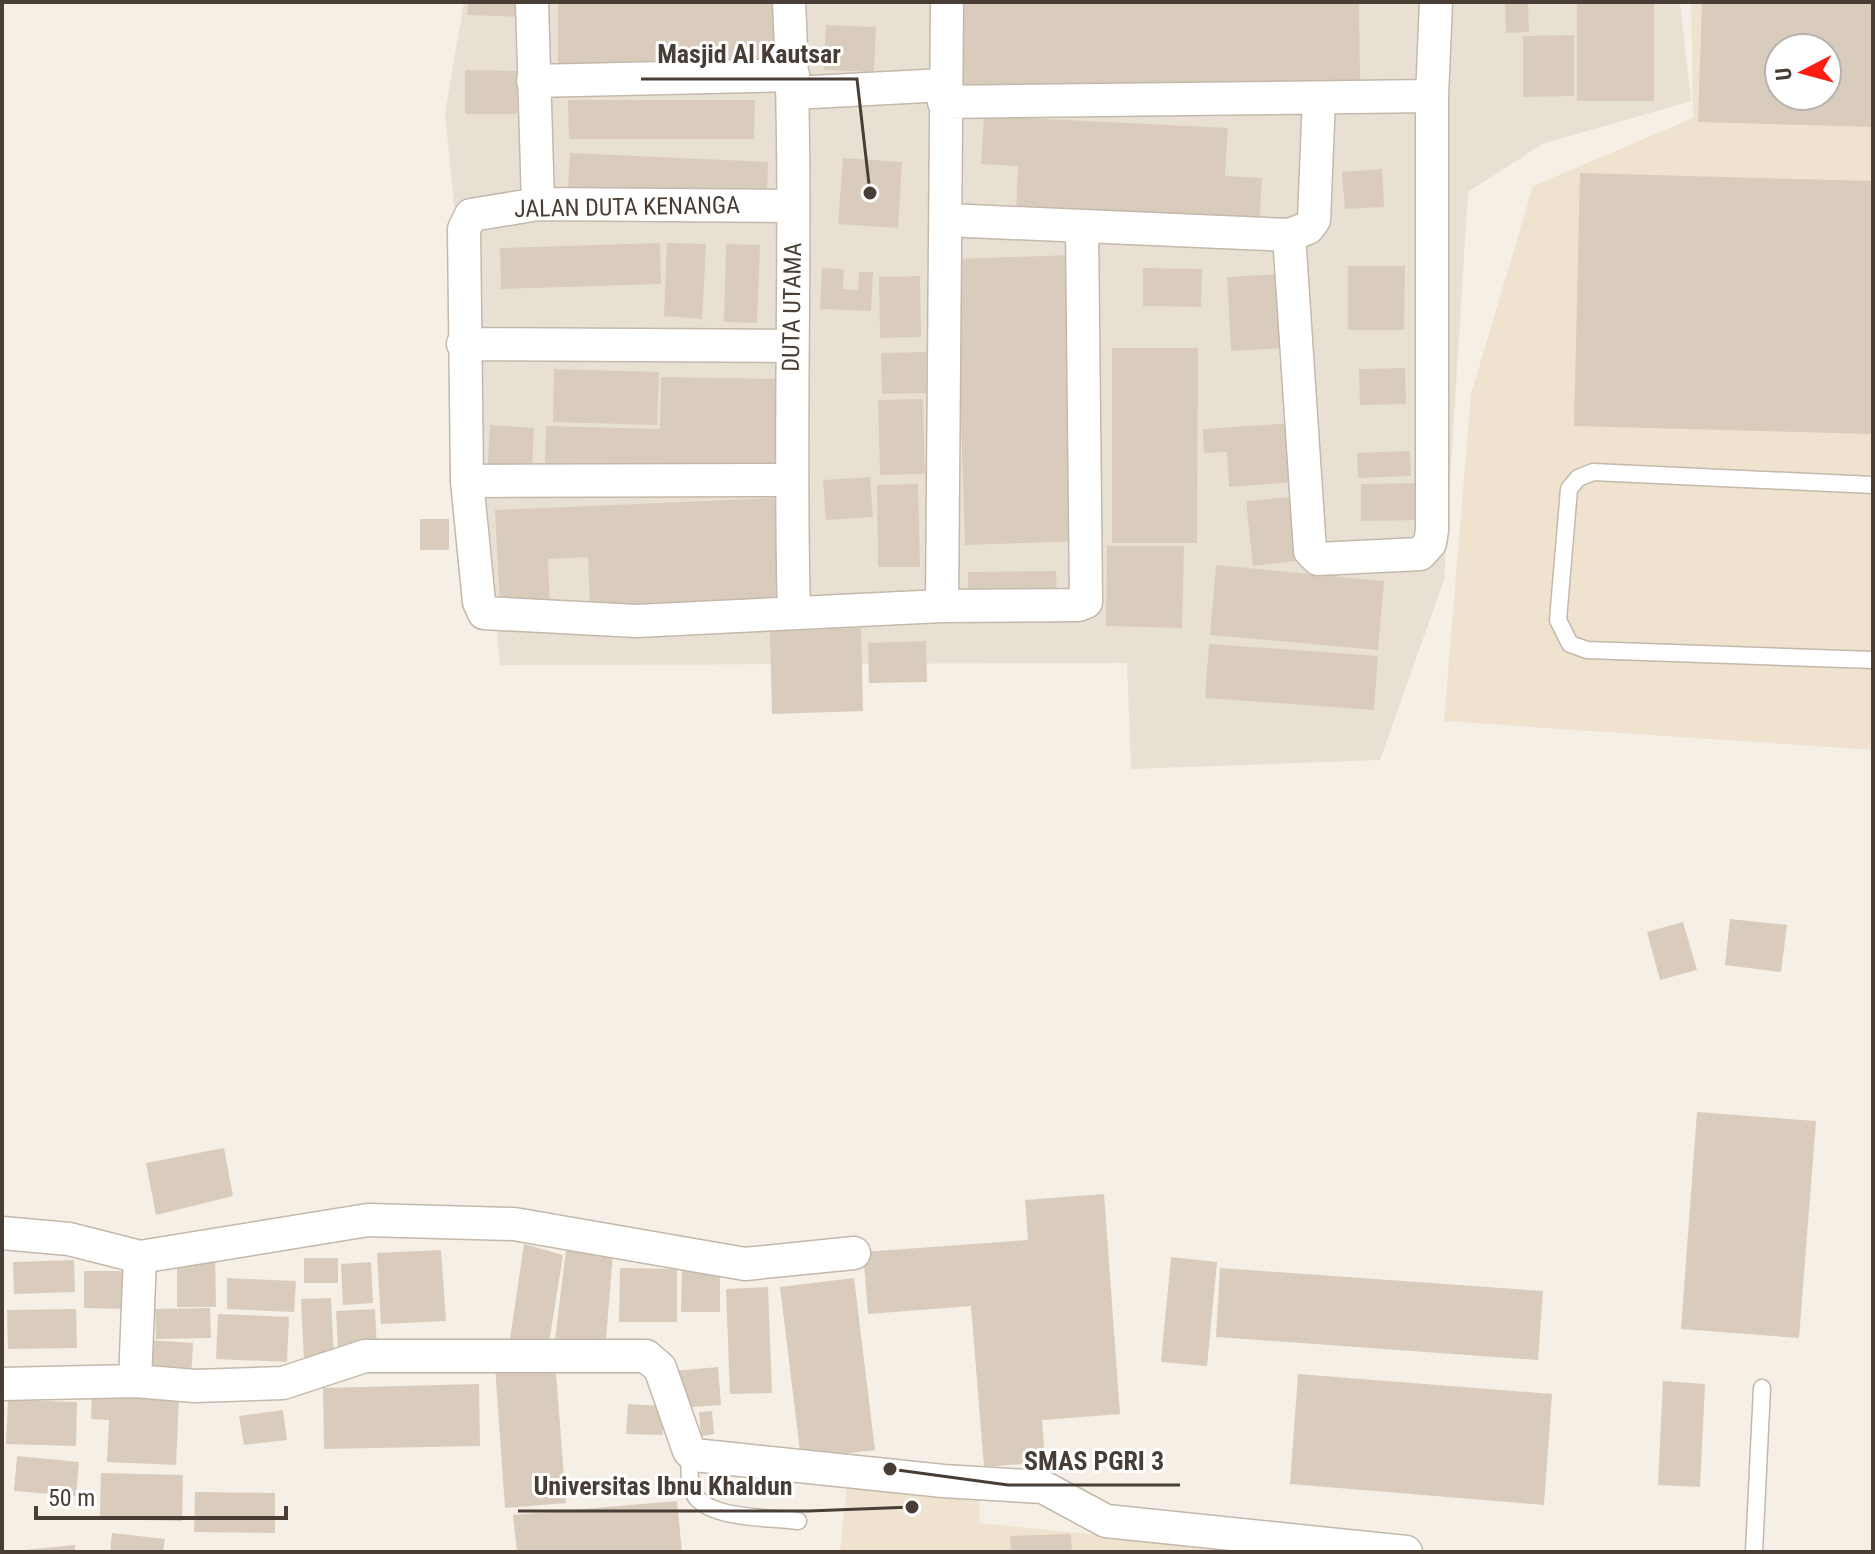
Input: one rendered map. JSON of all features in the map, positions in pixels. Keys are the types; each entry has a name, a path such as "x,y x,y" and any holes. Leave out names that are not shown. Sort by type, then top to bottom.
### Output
{"street":[{"path":"532,2 538,204"},
{"name":"DUTA UTAMA","path":"789,2 793,84 790,480 794,613"},
{"path":"942,606 947,2"},
{"path":"1289,235 1310,551 1318,559 1420,554 1430,543 1432,530 1432,96 1436,2"},
{"path":"533,81 793,84 944,94 1319,98 1432,96"},
{"path":"946,220 1289,235 1308,228 1314,220 1319,98"},
{"name":"JALAN DUTA KENANGA","path":"463,344 465,222 476,212 538,204 793,206"},
{"path":"792,346 463,344 467,481 479,602 484,613 637,621 942,606 1078,605 1086,602 1082,228"},
{"path":"467,481 790,480"},
{"path":"2,1233 69,1239 140,1257 368,1220 514,1224 745,1264 854,1253"},
{"path":"135,1381 140,1257"},
{"path":"2,1384 135,1381 195,1386 283,1383 365,1356 646,1356 660,1368 689,1451 694,1455 943,1481 1043,1487 1106,1521 1406,1552"}],"lane":[{"path":"1873,485 1593,472 1578,478 1569,489 1558,620 1570,644 1587,650 1873,660"},
{"path":"1754,1552 1762,1388"},
{"path":"689,1451 692,1488 698,1501 711,1511 798,1521"}],"shaded area":[{"path":"464,2 1680,2 1691,101 1542,144 1468,192 1444,580 1380,760 1131,769 1127,663 500,665 445,113"},
{"path":"1691,2 1873,2 1873,750 1444,721 1471,394 1533,186 1693,118"},
{"path":"847,1483 980,1492 979,1523 1273,1552 840,1552"}],"building":[{"path":"468,2 522,2 521,17 467,15"},
{"path":"558,2 777,2 778,71 558,73"},
{"path":"961,2 1359,2 1360,81 961,85"},
{"path":"1505,2 1528,2 1529,32 1506,33"},
{"path":"1577,2 1654,2 1654,101 1577,101"},
{"path":"1702,2 1873,2 1873,127 1698,122"},
{"path":"826,25 876,27 874,72 824,70"},
{"path":"1574,35 1574,96 1523,97 1523,36"},
{"path":"465,70 517,71 517,114 465,114"},
{"path":"568,100 755,100 754,139 569,139"},
{"path":"984,116 1228,128 1225,176 1262,178 1259,225 1016,213 1018,166 981,164"},
{"path":"570,153 768,162 767,196 568,188"},
{"path":"843,158 902,162 898,228 838,224"},
{"path":"1382,169 1384,207 1345,209 1342,172"},
{"path":"1580,173 1873,181 1873,434 1574,426"},
{"path":"660,243 661,284 501,289 500,248"},
{"path":"667,243 706,244 702,319 664,316"},
{"path":"726,244 760,245 757,323 724,322"},
{"path":"1072,255 1081,541 965,545 956,259"},
{"path":"1348,266 1405,266 1404,330 1348,330"},
{"path":"822,268 844,269 843,289 858,290 859,272 873,272 871,311 820,309"},
{"path":"1143,268 1202,269 1201,307 1143,306"},
{"path":"1281,274 1285,348 1231,351 1227,277"},
{"path":"920,276 921,337 880,338 879,277"},
{"path":"1112,348 1198,348 1197,543 1112,543"},
{"path":"926,352 926,393 882,394 881,353"},
{"path":"1405,368 1406,404 1360,405 1359,369"},
{"path":"554,369 659,372 657,425 553,422"},
{"path":"661,377 781,379 780,470 545,466 546,426 660,429"},
{"path":"923,399 925,474 880,475 878,400"},
{"path":"1293,423 1297,482 1229,487 1227,452 1204,453 1203,429"},
{"path":"490,425 534,428 532,467 488,464"},
{"path":"1410,451 1411,476 1358,478 1357,453"},
{"path":"870,477 873,517 826,520 823,480"},
{"path":"1424,483 1424,520 1361,521 1361,484"},
{"path":"918,484 920,567 878,567 877,485"},
{"path":"1290,497 1297,561 1253,566 1246,501"},
{"path":"776,498 780,598 590,605 588,557 548,559 550,603 500,605 495,510"},
{"path":"420,519 449,519 449,550 420,550"},
{"path":"1107,546 1184,546 1182,628 1106,626"},
{"path":"1216,565 1384,581 1378,650 1210,635"},
{"path":"1056,571 1057,600 968,601 968,572"},
{"path":"861,628 863,711 772,714 770,631"},
{"path":"926,641 927,682 869,683 868,643"},
{"path":"1209,644 1378,656 1374,710 1205,698"},
{"path":"1730,919 1787,925 1781,972 1725,965"},
{"path":"1683,922 1697,970 1660,980 1647,932"},
{"path":"1697,1112 1816,1121 1799,1338 1681,1329"},
{"path":"224,1148 233,1196 156,1215 146,1163"},
{"path":"1104,1194 1120,1414 1042,1420 1045,1462 984,1467 971,1306 868,1314 863,1252 1028,1240 1025,1200"},
{"path":"567,1242 614,1242 605,1351 554,1348"},
{"path":"524,1244 563,1255 549,1343 510,1339"},
{"path":"441,1250 446,1321 381,1324 377,1253"},
{"path":"177,1252 215,1252 216,1307 177,1307"},
{"path":"1171,1257 1217,1262 1207,1366 1161,1362"},
{"path":"304,1258 338,1258 338,1283 304,1283"},
{"path":"74,1260 75,1292 14,1294 13,1262"},
{"path":"371,1262 373,1303 343,1305 341,1264"},
{"path":"620,1268 677,1269 677,1322 619,1322"},
{"path":"682,1268 720,1269 720,1312 681,1312"},
{"path":"1220,1268 1543,1291 1538,1360 1216,1337"},
{"path":"84,1271 129,1271 128,1309 84,1308"},
{"path":"227,1278 296,1281 294,1312 227,1309"},
{"path":"854,1278 875,1450 801,1459 780,1287"},
{"path":"768,1287 772,1393 730,1394 726,1289"},
{"path":"331,1298 334,1360 304,1361 301,1299"},
{"path":"210,1308 211,1338 156,1339 155,1309"},
{"path":"76,1309 77,1348 8,1349 7,1310"},
{"path":"375,1309 377,1349 338,1350 336,1311"},
{"path":"218,1314 289,1317 287,1362 216,1359"},
{"path":"150,1340 193,1343 191,1380 148,1377"},
{"path":"555,1360 566,1503 505,1508 495,1366"},
{"path":"718,1367 721,1405 677,1408 674,1371"},
{"path":"1298,1374 1552,1394 1544,1505 1290,1484"},
{"path":"1663,1381 1705,1384 1700,1487 1658,1485"},
{"path":"479,1384 480,1446 324,1449 323,1388"},
{"path":"92,1394 179,1397 176,1465 107,1462 109,1420 91,1419"},
{"path":"8,1400 77,1402 76,1446 6,1444"},
{"path":"628,1404 661,1406 663,1435 626,1434"},
{"path":"283,1410 287,1440 244,1445 239,1416"},
{"path":"712,1411 714,1434 701,1436 699,1412"},
{"path":"17,1456 79,1462 76,1496 14,1491"},
{"path":"101,1473 183,1475 182,1521 100,1519"},
{"path":"195,1492 275,1493 275,1533 194,1532"},
{"path":"677,1501 682,1552 517,1552 513,1515"},
{"path":"112,1533 165,1539 163,1552 110,1552"},
{"path":"1071,1534 1072,1552 1011,1552 1010,1536"},
{"path":"75,1545 76,1552 25,1552 25,1550"}],"place":[{"name":"Masjid Al Kautsar","path":"870,193"},
{"name":"SMAS PGRI 3","path":"890,1469"},
{"name":"Universitas Ibnu Khaldun","path":"912,1507"}]}
